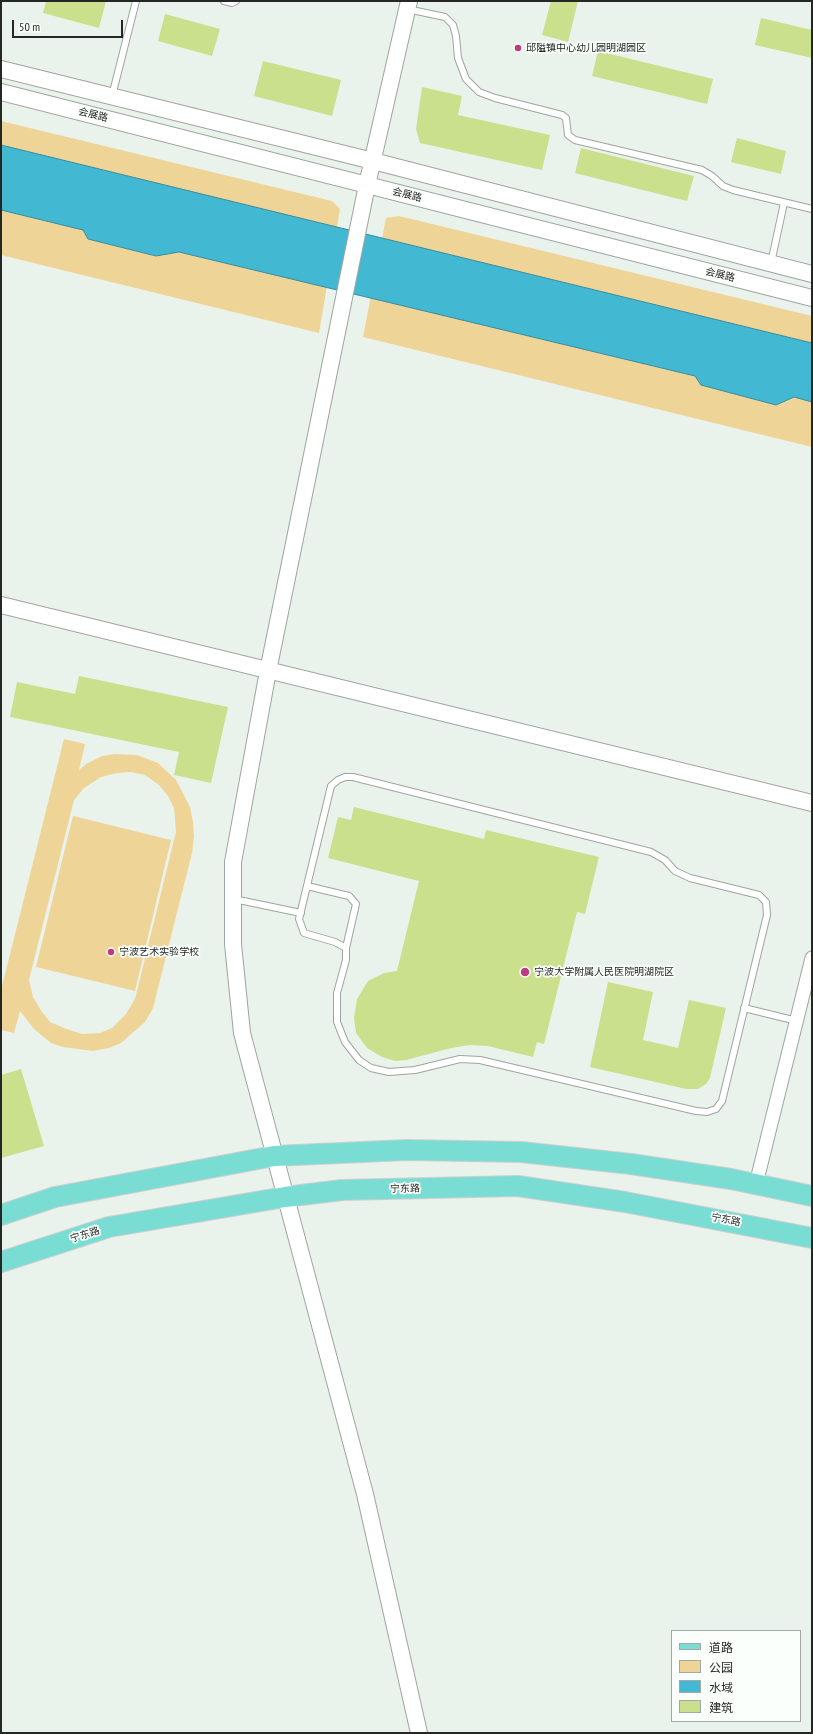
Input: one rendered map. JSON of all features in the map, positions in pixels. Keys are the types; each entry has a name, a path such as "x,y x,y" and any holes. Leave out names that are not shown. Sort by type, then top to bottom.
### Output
{"main road":[{"path":"1,1215 55,1197 274,1156 407,1150 521,1152 631,1164 756,1184 812,1196"},
{"name":"宁东路","path":"1,1262 109,1227 285,1197 342,1190 518,1186 625,1202 812,1238"}],"street":[{"path":"408,5 367,185 268,671 233,862 233,944 242,1033 365,1494 420,1733"},
{"path":"1,68 373,161 812,274"},
{"name":"会展路","path":"1,92 812,298"},
{"path":"1,605 812,803"},
{"path":"756,1184 812,958"}],"lane":[{"path":"112,96 136,1"},
{"path":"224,1 232,3 236,1"},
{"path":"408,5 445,17 453,26 456,36 458,58 466,79 479,92 495,98 562,115 566,118 568,135 575,140 702,170 712,176 723,186 744,194 812,209"},
{"path":"771,263 784,203"},
{"path":"307,886 349,896 356,904 346,948 346,960 338,993 337,1022 345,1042 359,1060 371,1068 389,1072 415,1070 460,1059 480,1060 707,1112 716,1109 722,1101 767,915 766,902 759,895 690,878 675,871 666,860 651,852 353,777 345,777 338,780 331,786 299,919 304,933 335,942 346,948"},
{"path":"233,899 301,913"},
{"path":"744,1008 797,1020"}],"green space":[{"path":"1,121 332,201 340,209 319,333 1,255"},
{"path":"399,216 812,316 812,447 363,337 386,218"},
{"path":"64,739 85,744 79,770 86,764 102,756 115,754 137,755 158,763 176,780 190,807 194,836 192,853 153,1008 145,1022 121,1043 109,1048 93,1051 63,1047 51,1043 34,1029 20,1011 14,1033 1,1030 1,990","holes":["131,772 145,775 159,785 168,796 174,808 176,832 135,999 126,1014 112,1028 100,1033 82,1034 50,1022 33,997 29,980 74,800 84,788 101,777 117,773"]},
{"path":"73,816 171,840 135,991 36,967"}],"water":[{"path":"1,145 812,343 812,402 794,397 776,405 701,385 695,376 179,252 156,256 88,239 83,230 1,210"}],"building":[{"path":"46,1 106,1 99,28 43,13"},
{"path":"551,1 578,1 568,42 542,35"},
{"path":"165,14 220,29 212,56 158,41"},
{"path":"761,18 812,30 812,58 755,45"},
{"path":"598,51 713,79 707,104 592,76"},
{"path":"263,61 341,80 332,116 254,96"},
{"path":"422,87 462,96 458,115 550,135 542,170 420,143 416,129"},
{"path":"737,138 786,151 781,174 731,162"},
{"path":"581,148 694,176 687,201 575,173"},
{"path":"79,676 228,707 211,783 174,775 179,752 10,717 17,682 75,694"},
{"path":"354,807 484,839 486,830 599,857 585,914 577,912 544,1044 537,1042 533,1057 488,1046 470,1045 451,1048 406,1060 395,1061 382,1057 367,1048 356,1033 354,1018 357,999 368,981 384,973 397,971 419,881 328,858 338,817 351,820"},
{"path":"608,982 653,992 643,1040 678,1048 689,1000 726,1008 710,1078 706,1084 698,1089 686,1089 590,1067"},
{"path":"21,1069 44,1146 1,1158 1,1075"}],"place":[{"name":"邱隘镇中心幼儿园明湖园区","path":"518,48"},
{"name":"宁波艺术实验学校","path":"111,952"},
{"name":"宁波大学附属人民医院明湖院区","path":"525,972"}]}
